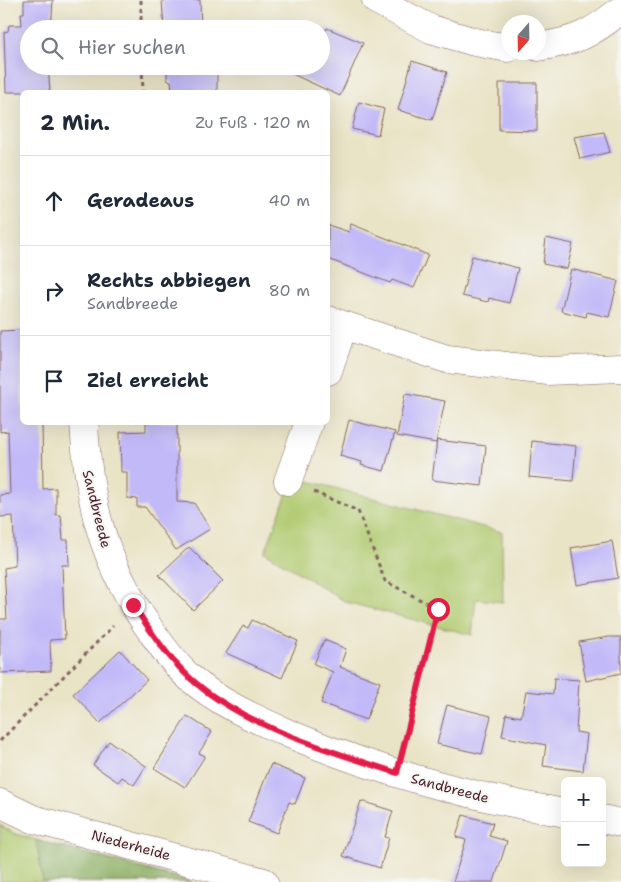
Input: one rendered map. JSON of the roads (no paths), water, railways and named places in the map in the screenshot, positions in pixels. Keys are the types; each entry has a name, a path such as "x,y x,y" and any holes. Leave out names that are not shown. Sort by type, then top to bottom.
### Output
{"street":[{"path":"376,0 431,29 474,42 501,47"},
{"path":"546,46 562,44 595,31 621,10"},
{"path":"330,359 336,323 447,359 548,371 621,368"},
{"name":"Sandbreede","path":"84,425 86,461 96,517 112,566 133,605 161,645 190,678 239,712 320,747 397,773 506,803 561,812"},
{"path":"288,481 308,425"},
{"name":"Niederheide","path":"0,803 33,819 264,882"},
{"path":"606,820 621,823"}]}
